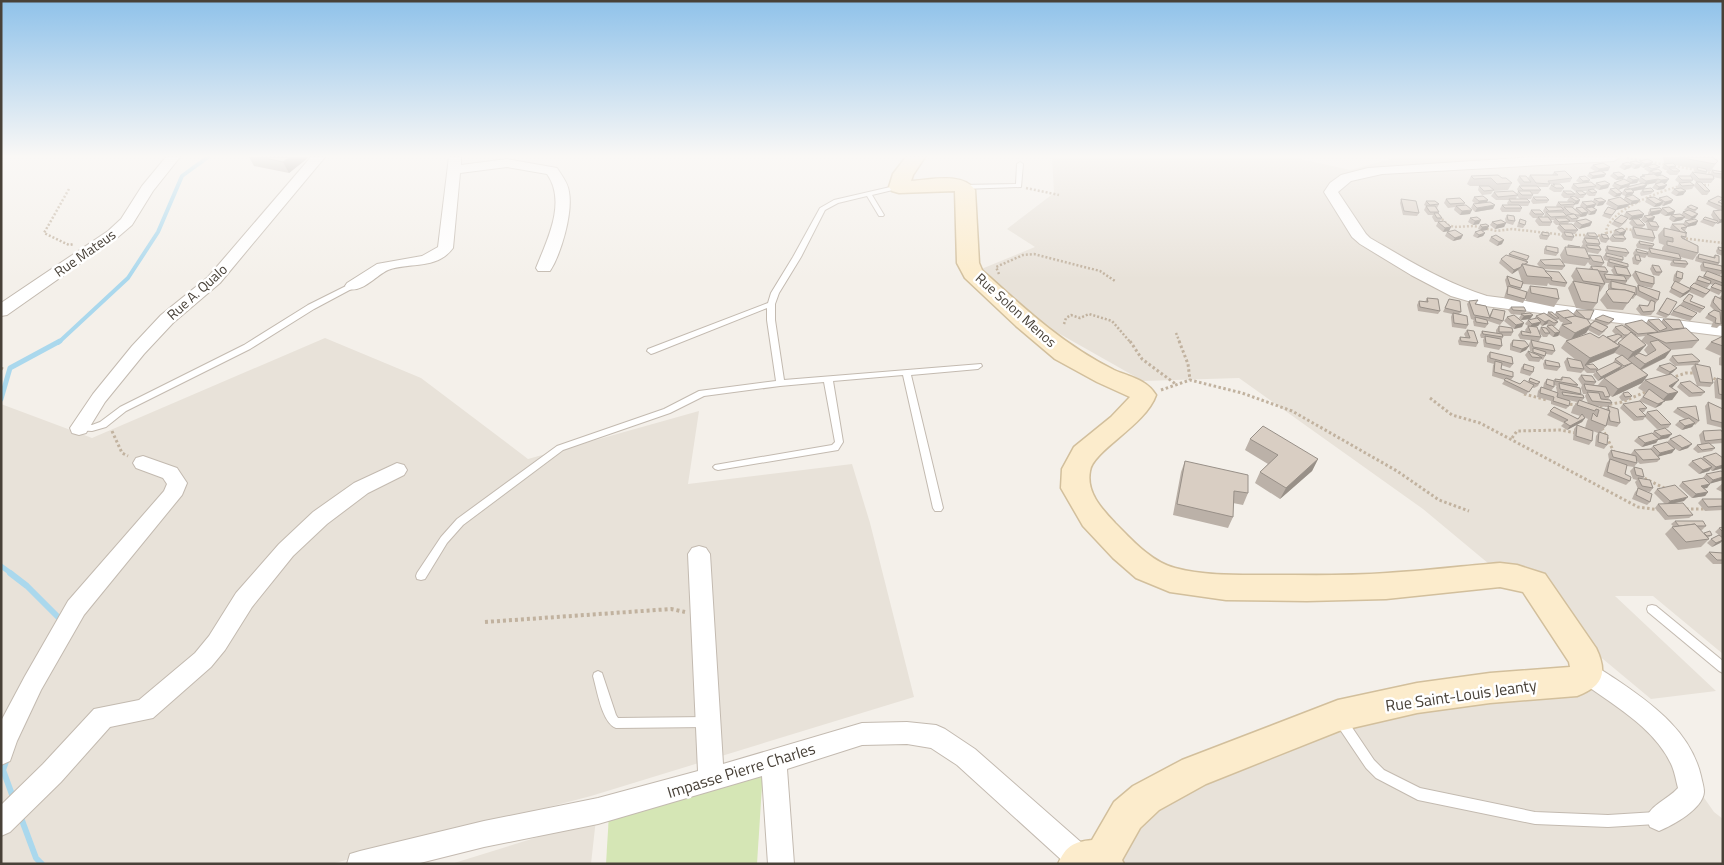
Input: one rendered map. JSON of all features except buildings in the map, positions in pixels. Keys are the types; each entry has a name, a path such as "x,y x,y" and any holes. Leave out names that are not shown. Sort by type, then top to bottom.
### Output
{"street":[{"name":"Rue Mateus","path":"1,311 113,234 127,222 142,197"},
{"name":"Rue A. Qualo","path":"79,428 99,398 138,350 167,319 214,280 285,197"},
{"path":"353,286 384,267 441,254 445,248 450,197"},
{"path":"544,268 562,216 563,197"},
{"name":"Rue Solon Menos","path":"965,197 968,263 973,273 1024,321 1064,353 1106,376 1137,389 1143,395"},
{"path":"1334,197 1354,229 1365,241 1417,272 1457,292 1505,305 1672,323 1723,331"},
{"path":"1143,395 1141,401 1120,424 1083,454 1076,469 1075,488 1094,518 1123,550 1147,569 1170,580 1226,587 1307,588 1386,586 1500,575 1517,577 1534,583 1585,658 1587,673 1652,721 1675,746 1685,766 1691,792 1679,806 1659,818"},
{"path":"1,753 5,739 33,683 76,608 172,495 177,483 170,473 143,463"},
{"path":"1,823 52,773 103,717 145,710 203,660 216,644 244,600 286,550 320,518 361,488 398,470"},
{"path":"700,554 711,780"},
{"name":"Rue Saint-Louis Jeanty","path":"1092,861 1127,815 1146,798 1194,772 1338,716 1417,698 1490,688 1577,681 1587,673"},
{"name":"Impasse Pierre Charles","path":"360,864 408,857 484,834 598,811 711,780 862,734 907,733 936,737 966,757 1092,861"},
{"path":"774,761 781,864"}],"lane":[{"path":"780,383 771,320 771,304 775,293 797,257 822,209 836,201 853,197"},
{"path":"870,197 880,214"},
{"path":"79,428 90,429 109,423 123,409 247,347 311,307 353,286"},
{"path":"651,351 771,304"},
{"path":"421,576 444,540 460,522 560,448 668,412 702,393 780,383 978,366"},
{"path":"906,372 938,508"},
{"path":"718,467 836,448 839,442 828,379"},
{"path":"1652,609 1723,668"},
{"path":"598,676 611,718 616,723 707,722"},
{"path":"1338,716 1370,764 1380,774 1418,794 1535,818 1608,821 1659,818"}],"path":[{"path":"65,197 44,233 69,245 78,244"},
{"path":"1606,233 1606,228 1619,212 1650,197"},
{"path":"1436,212 1447,225 1453,228 1472,225 1481,226 1495,232 1506,231 1512,228 1560,235 1602,236 1606,233 1625,229 1643,231"},
{"path":"1677,237 1723,243"},
{"path":"988,288 999,276 996,267 1023,255 1034,254 1100,271 1115,281"},
{"path":"1064,324 1066,318 1071,315 1080,318 1090,314 1112,320 1127,337 1142,359 1177,385"},
{"path":"1176,333 1188,364 1190,380"},
{"path":"1664,382 1679,375 1702,373 1723,383"},
{"path":"1143,395 1190,380 1210,383 1264,401 1292,411 1397,471 1439,500 1469,511"},
{"path":"1597,416 1594,407 1629,401 1652,389"},
{"path":"1523,394 1552,401"},
{"path":"1430,398 1452,415 1480,423 1512,438 1638,507 1662,510"},
{"path":"1562,404 1586,406"},
{"path":"109,423 122,453 143,463"},
{"path":"1600,424 1608,442 1619,458"},
{"path":"1512,438 1517,431 1530,432 1548,429 1581,434"},
{"path":"1599,439 1608,442"},
{"path":"1635,472 1672,494"},
{"path":"1684,504 1689,509"},
{"path":"1680,510 1711,509"},
{"path":"485,622 671,609 702,616"}],"shaded area":[{"path":"1048,197 1723,197 1723,654 1653,596 1615,596 1716,691 1651,699 1423,509 1239,378 1143,381 1051,329 979,270 1035,247 1007,229"},
{"path":"325,338 421,378 528,459 699,411 688,484 852,464 870,523 914,697 591,796 331,864 1,864 1,404 92,438"},
{"path":"1558,685 1607,692 1653,725 1714,812 1723,819 1723,864 1089,864 1142,814 1292,744 1362,719"},
{"path":"596,819 591,864 451,864"}],"green space":[{"path":"763,770 757,864 606,864 609,814"}],"waterway":[{"path":"58,343 128,278 158,232 173,197"},
{"path":"1,399 10,368 60,341"},
{"path":"1,566 12,574"},
{"path":"10,573 27,586 62,621"},
{"path":"8,756 3,770 14,800"},
{"path":"20,815 36,858 42,864"}]}
